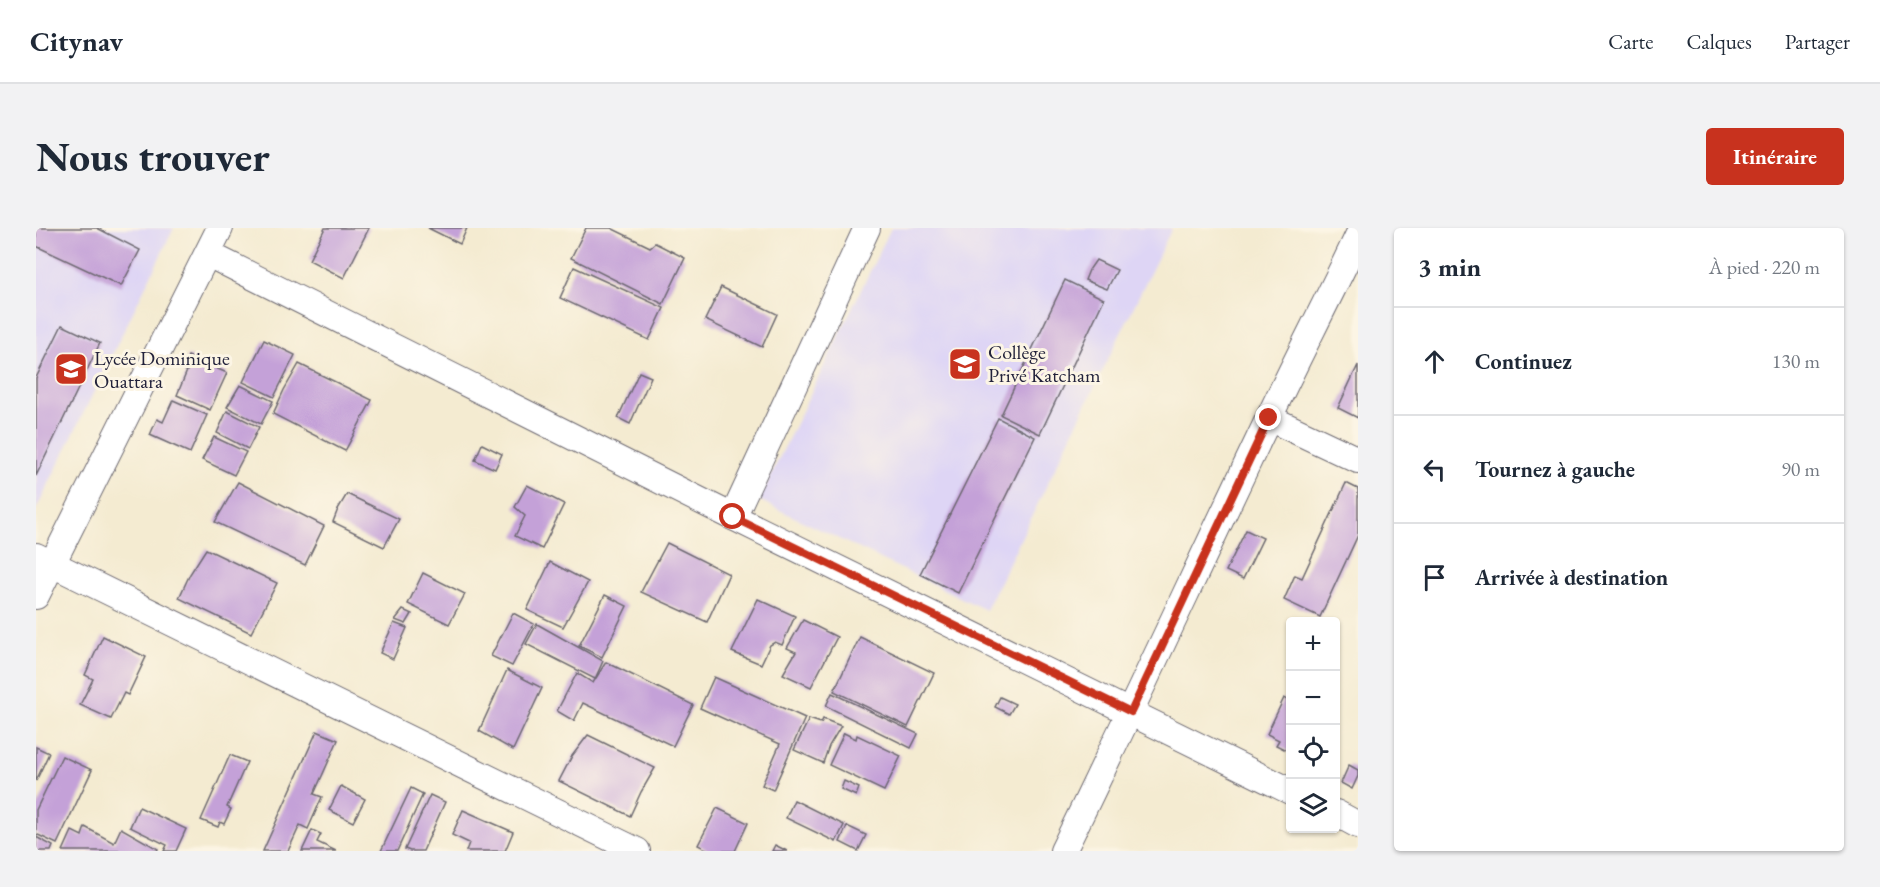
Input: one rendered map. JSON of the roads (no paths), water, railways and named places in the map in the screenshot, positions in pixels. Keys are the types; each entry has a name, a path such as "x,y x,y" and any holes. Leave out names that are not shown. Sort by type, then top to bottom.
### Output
{"street":[{"path":"36,596 44,560 220,228"},
{"path":"733,517 867,228"},
{"path":"1062,851 1131,712 1269,418 1358,236"},
{"path":"208,254 733,517 1286,789"},
{"path":"1269,418 1358,460"},
{"path":"44,560 637,851"},
{"path":"1340,816 1358,825"}],"place":[{"name":"Collège Privé Katcham","path":"965,364"},
{"name":"Lycée Dominique Ouattara","path":"71,369"}]}
